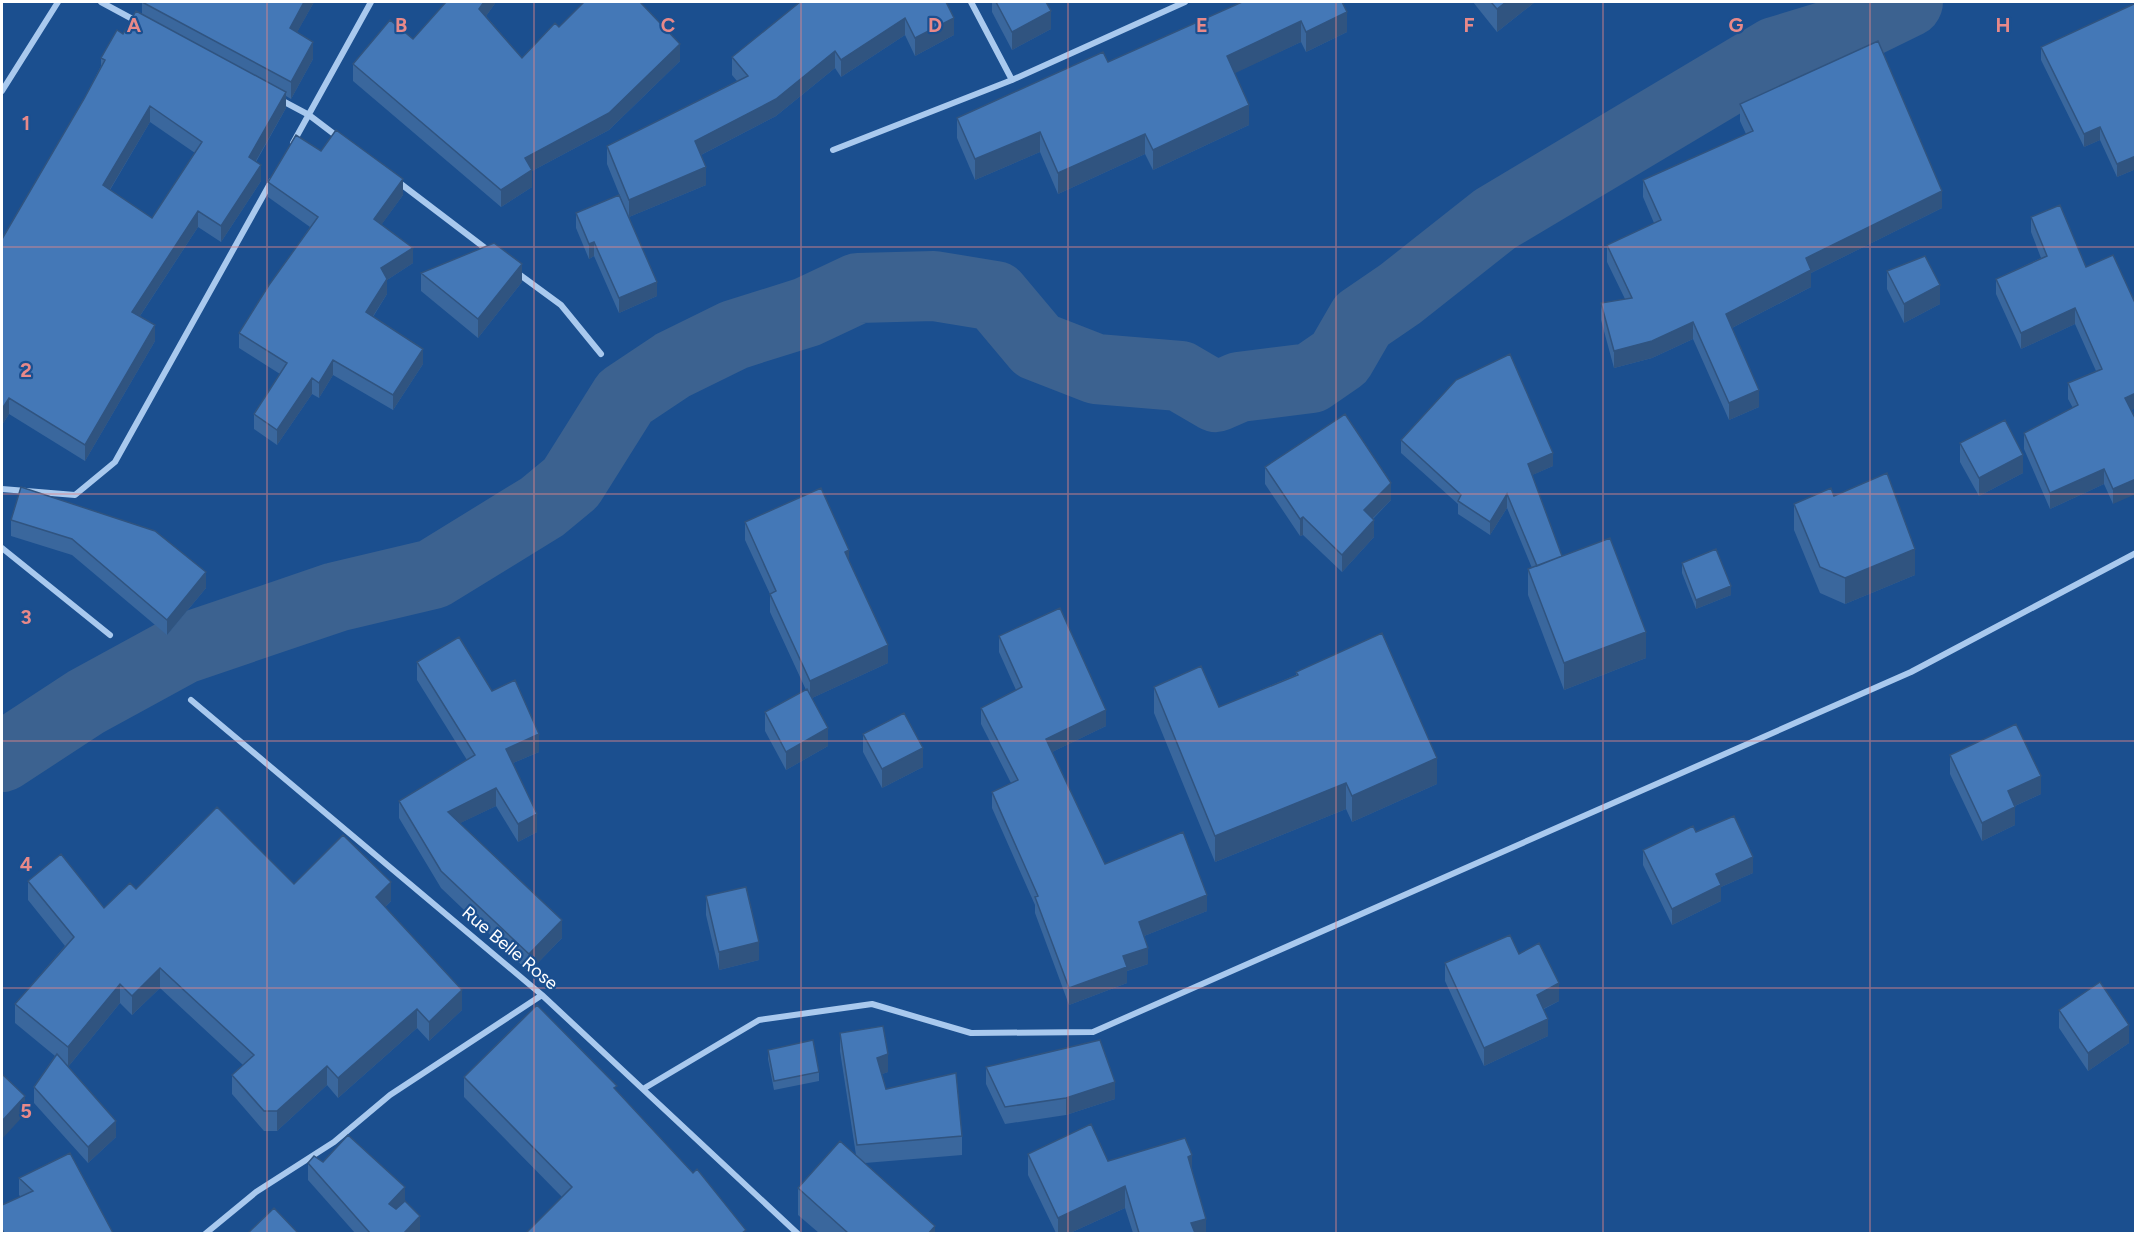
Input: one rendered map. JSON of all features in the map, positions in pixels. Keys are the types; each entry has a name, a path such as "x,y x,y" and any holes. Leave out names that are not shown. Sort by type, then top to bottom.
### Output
{"street":[{"path":"2,91 58,2"},
{"path":"101,2 142,24"},
{"path":"291,146 371,2"},
{"path":"971,2 1012,80"},
{"path":"833,150 1012,80 1185,2"},
{"path":"267,92 309,115 346,143"},
{"path":"2,489 75,495 115,462 274,177"},
{"path":"393,178 495,256"},
{"path":"505,263 561,305 601,354"},
{"path":"2,548 110,635"},
{"path":"643,1089 759,1020 872,1004 971,1033 1093,1032 1911,672 2136,553"},
{"name":"Rue Belle Rose","path":"191,700 542,994 798,1233"},
{"path":"205,1233 256,1192 334,1142 390,1095 542,994"}],"building":[{"path":"142,2 304,2 290,28 313,42 291,82"},
{"path":"446,2 484,2 479,9 522,58 555,23 559,27 584,2 640,2 680,44 609,113 525,158 532,170 501,190 353,64 390,20 413,39"},
{"path":"800,2 946,2 954,18 915,38 905,18 841,60 835,51 776,99 695,141 706,167 629,200 607,146 748,76 732,57"},
{"path":"996,2 1046,2 1051,11 1012,32"},
{"path":"1242,2 1342,2 1347,12 1306,32 1301,21 1227,56 1249,105 1153,150 1145,134 1058,173 1040,132 975,159 957,118 1103,52 1108,62"},
{"path":"1491,2 1506,2 1497,9"},
{"path":"2136,3 2136,156 2117,164 2100,127 2084,134 2041,47"},
{"path":"136,11 286,92 249,157 261,165 221,226 198,211 132,312 155,325 85,445 9,398 2,409 2,239 84,99 105,60 101,58 117,30 123,34","holes":["150,106 202,142 152,218 103,185"]},
{"path":"1878,41 1942,191 1806,258 1811,270 1726,314 1759,390 1729,403 1693,322 1652,341 1614,351 1601,303 1632,298 1607,245 1661,220 1643,180 1753,131 1740,104"},
{"path":"336,130 403,179 374,219 413,248 381,268 387,279 366,312 423,349 393,395 333,360 319,383 312,378 277,430 254,414 287,363 239,333 269,285 318,217 268,182 296,135 321,151"},
{"path":"619,195 657,282 619,298 594,242 589,244 576,213"},
{"path":"2060,205 2086,267 2113,255 2136,305 2136,393 2125,398 2136,420 2136,479 2113,489 2104,469 2050,493 2024,433 2078,405 2068,383 2102,369 2075,308 2021,333 1996,279 2047,256 2031,217"},
{"path":"494,243 522,264 478,319 421,273"},
{"path":"1925,256 1940,285 1904,304 1887,271"},
{"path":"1510,354 1553,453 1528,464 1562,556 1537,566 1507,494 1490,522 1458,501 1461,495 1401,440 1456,380"},
{"path":"1345,414 1391,483 1364,510 1374,520 1342,555 1303,517 1300,519 1265,467"},
{"path":"2005,420 2023,455 1979,478 1960,443"},
{"path":"1887,473 1915,549 1845,578 1820,567 1794,504 1831,488 1834,496"},
{"path":"21,487 155,531 206,572 167,620 72,539 11,520"},
{"path":"821,488 849,550 845,552 888,645 810,681 770,594 776,591 745,522"},
{"path":"1610,538 1646,632 1564,663 1528,569"},
{"path":"1716,549 1731,586 1696,600 1682,563"},
{"path":"1060,608 1106,710 1046,739 1105,864 1183,832 1207,895 1139,922 1148,948 1123,956 1127,967 1069,988 1035,897 1038,896 992,792 1018,780 981,708 1022,687 999,636"},
{"path":"1382,633 1437,758 1352,796 1346,783 1215,836 1154,687 1201,666 1219,707 1298,675 1296,672"},
{"path":"459,637 492,691 515,680 539,734 506,749 537,814 518,824 496,788 448,812 562,920 529,954 441,871 399,801 475,755 417,662"},
{"path":"807,689 828,728 786,752 765,712"},
{"path":"904,713 923,748 882,769 863,734"},
{"path":"2016,724 2041,776 2008,791 2015,807 1982,823 1950,755"},
{"path":"217,807 294,884 343,835 391,882 376,897 462,990 429,1022 417,1009 338,1078 327,1066 277,1111 264,1111 232,1075 254,1055 160,968 132,996 120,984 68,1047 15,1004 74,937 28,881 61,854 104,908 130,883 136,889"},
{"path":"1734,816 1753,857 1716,874 1721,885 1672,909 1643,850 1693,826 1696,832"},
{"path":"746,887 759,942 719,952 706,896"},
{"path":"1510,935 1519,954 1539,943 1559,983 1537,995 1548,1019 1484,1048 1445,963"},
{"path":"2100,982 2129,1025 2088,1053 2059,1010"},
{"path":"537,1005 617,1086 614,1088 693,1173 697,1169 746,1230 742,1233 526,1233 572,1187 464,1077"},
{"path":"883,1026 888,1054 877,1058 886,1089 956,1073 962,1136 857,1145 840,1033"},
{"path":"813,1040 819,1072 774,1081 768,1050"},
{"path":"1100,1040 1115,1082 1066,1098 1005,1107 986,1067"},
{"path":"57,1054 116,1121 88,1147 34,1087"},
{"path":"2,1074 25,1096 2,1121"},
{"path":"1091,1124 1108,1161 1185,1138 1192,1155 1188,1157 1206,1219 1191,1223 1195,1233 1139,1233 1125,1186 1058,1218 1028,1154"},
{"path":"348,1135 405,1187 389,1204 396,1209 405,1201 420,1216 404,1233 370,1233 308,1163 314,1156 323,1162"},
{"path":"840,1141 935,1226 929,1233 848,1233 798,1188"},
{"path":"70,1153 113,1233 4,1233 2,1205 33,1191 19,1178"},
{"path":"274,1208 298,1233 248,1233"}],"waterway":[{"path":"2,757 86,702 183,649 336,597 433,574 542,507 571,483 625,397 673,365 734,335 807,312 858,288 934,286 995,296 1037,346 1096,369 1180,376 1216,397 1239,387 1311,378 1340,358 1362,320 1400,294 1495,219 1775,52 1857,27 1908,2"}]}
